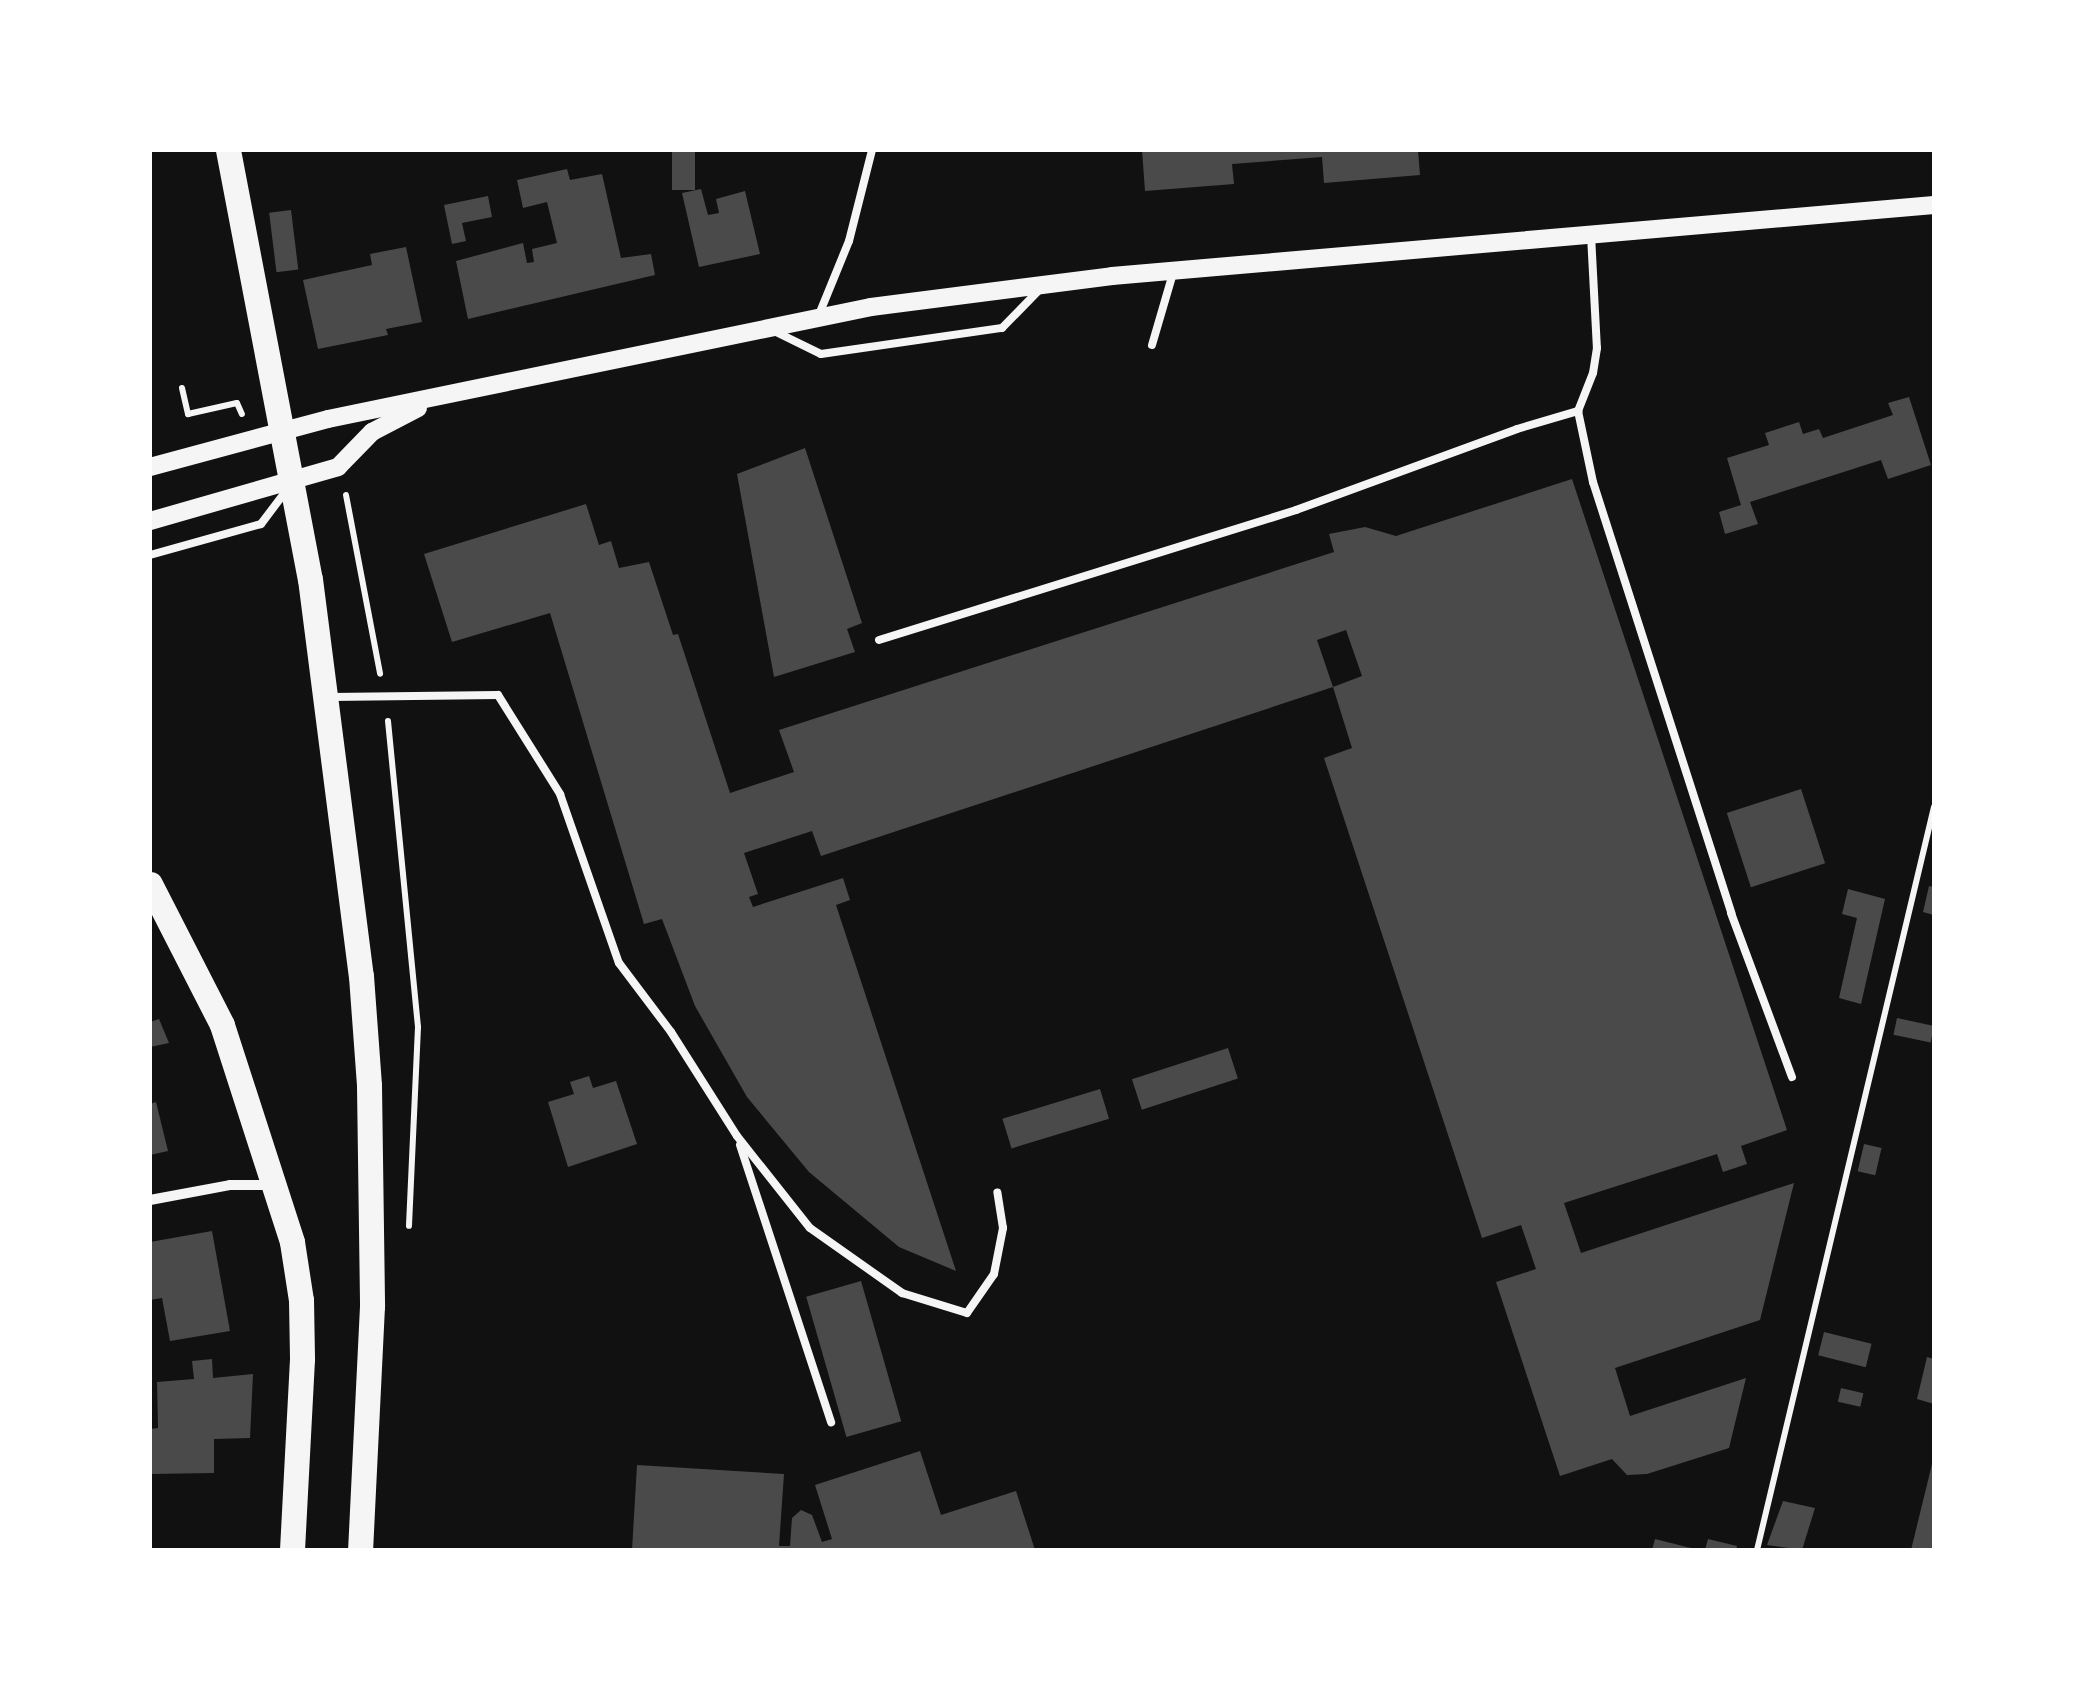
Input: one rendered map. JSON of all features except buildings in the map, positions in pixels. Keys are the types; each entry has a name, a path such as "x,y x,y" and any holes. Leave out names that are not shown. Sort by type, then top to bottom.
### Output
{"main road":[{"path":"228,150 293,482 362,976 369,1086 372,1306 360,1550"},
{"path":"150,884 222,1025 277,1184 301,1300 301,1418 292,1550"}],"street":[{"path":"150,467 436,398 818,318 1174,270 1934,205"},
{"path":"150,521 338,467 372,432 436,398"},
{"path":"150,1200 230,1186 277,1184"}],"lane":[{"path":"818,318 849,241 872,150"},
{"path":"1591,235 1597,348 1578,411 1593,482 1731,913 1792,1077"},
{"path":"1152,346 1174,270"},
{"path":"770,329 821,354 1002,328 1044,285"},
{"path":"879,640 1296,510 1516,429 1578,411"},
{"path":"150,555 261,524 293,482"},
{"path":"326,698 498,695 560,794 619,962 671,1032 737,1136 810,1228 902,1292 967,1313 994,1274 1003,1228 997,1192"},
{"path":"737,1136 831,1422"}],"path":[{"path":"1757,1550 1934,807"}]}
